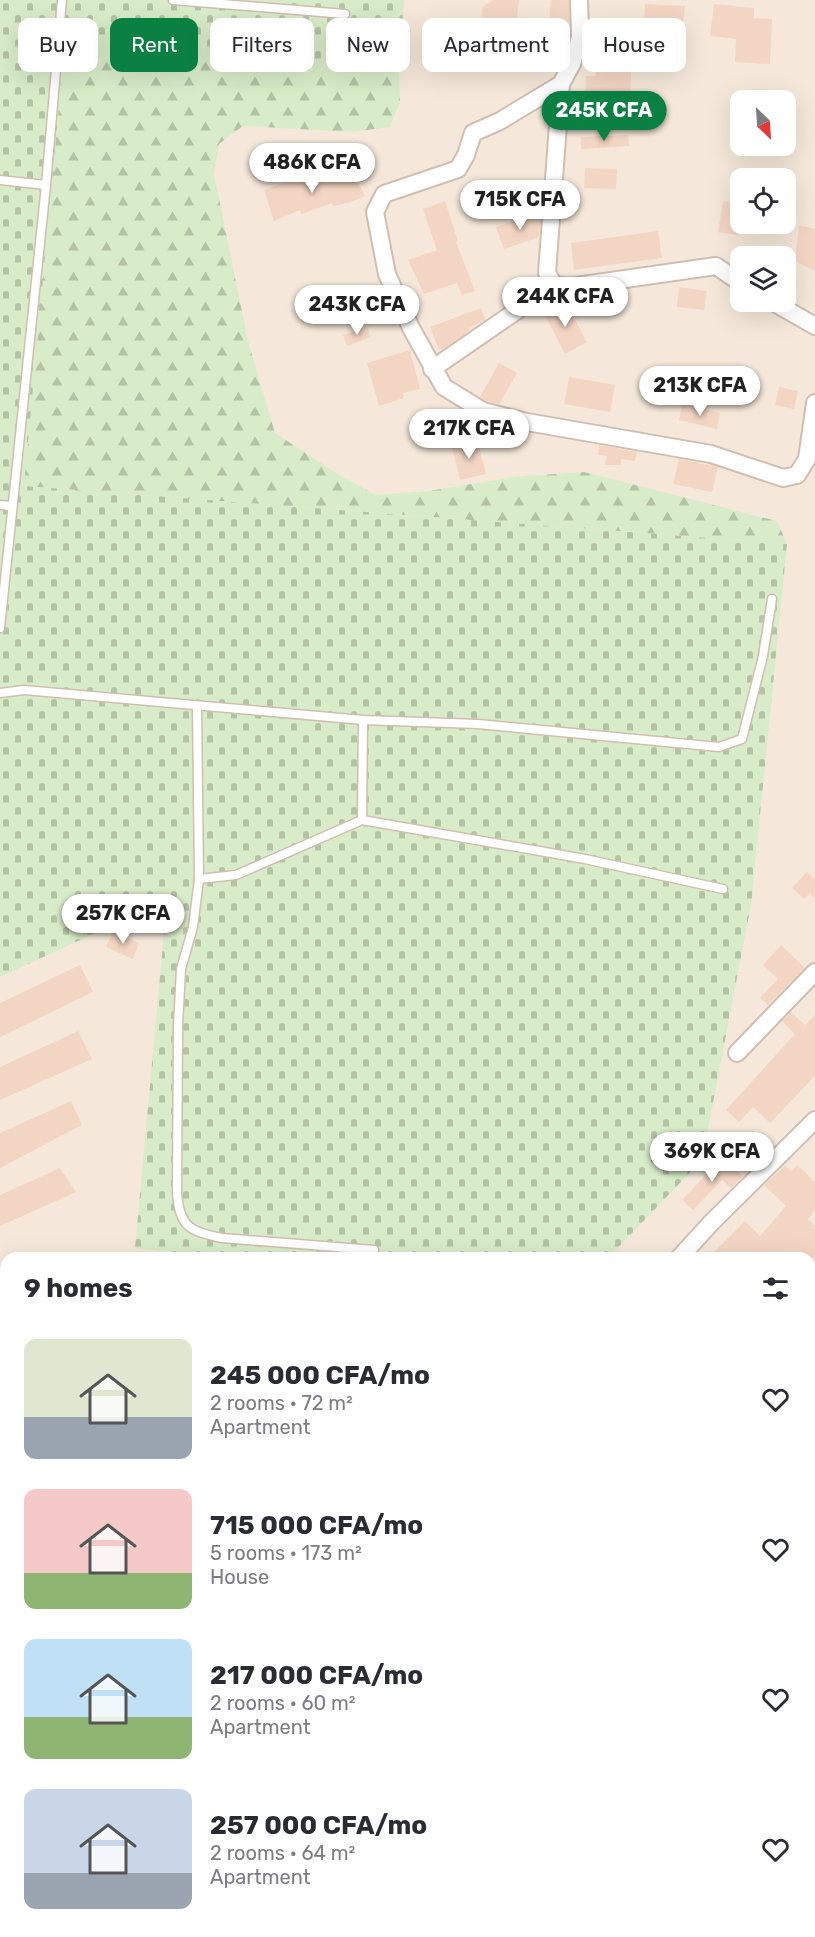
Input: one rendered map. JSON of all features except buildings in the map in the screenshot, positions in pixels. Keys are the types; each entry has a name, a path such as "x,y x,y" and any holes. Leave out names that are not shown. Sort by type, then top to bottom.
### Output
{"street":[{"path":"554,285 547,273 561,84 572,64 580,37 579,0"},
{"path":"561,84 500,121 473,133 466,155 458,169 384,194 375,212 387,274 411,328 444,387 483,411 537,424 711,454 783,478 797,474 807,459 815,403"},
{"path":"432,369 554,285 569,287 716,267 730,276"},
{"path":"790,312 815,326"},
{"path":"738,1053 815,972"},
{"path":"684,1252 815,1120"}],"lane":[{"path":"0,628 46,184 62,0"},
{"path":"173,0 345,15"},
{"path":"0,180 46,184"},
{"path":"0,505 12,506"},
{"path":"0,693 24,690 363,720 478,724 719,747 742,739 763,656 772,599"},
{"path":"197,706 199,879 194,927 181,969 178,1038 177,1193 179,1212 189,1227 202,1234 222,1238 374,1250"},
{"path":"362,820 363,720"},
{"path":"199,879 236,875 362,820 585,859 723,889"}],"shaded area":[{"path":"0,0 815,0 815,1252 0,1252"}],"green space":[{"path":"0,0 404,0 403,18 326,18 326,60 314,59 314,18 210,18 210,51 198,50 198,18 110,18 110,44 98,43 98,18 18,18 18,72 62,72 24,486 787,544 751,905 702,1160 614,1252 173,1252 135,1248 167,900 0,977"},
{"path":"98,43 110,44 110,72 198,72 198,50 210,51 210,72 314,72 314,59 326,60 326,72 399,72 400,102 390,127 351,132 243,126 219,144 214,174 248,341 275,433 339,475 376,495 429,491 514,477 584,472 777,521 787,544 23,486 62,72 98,72"}]}
